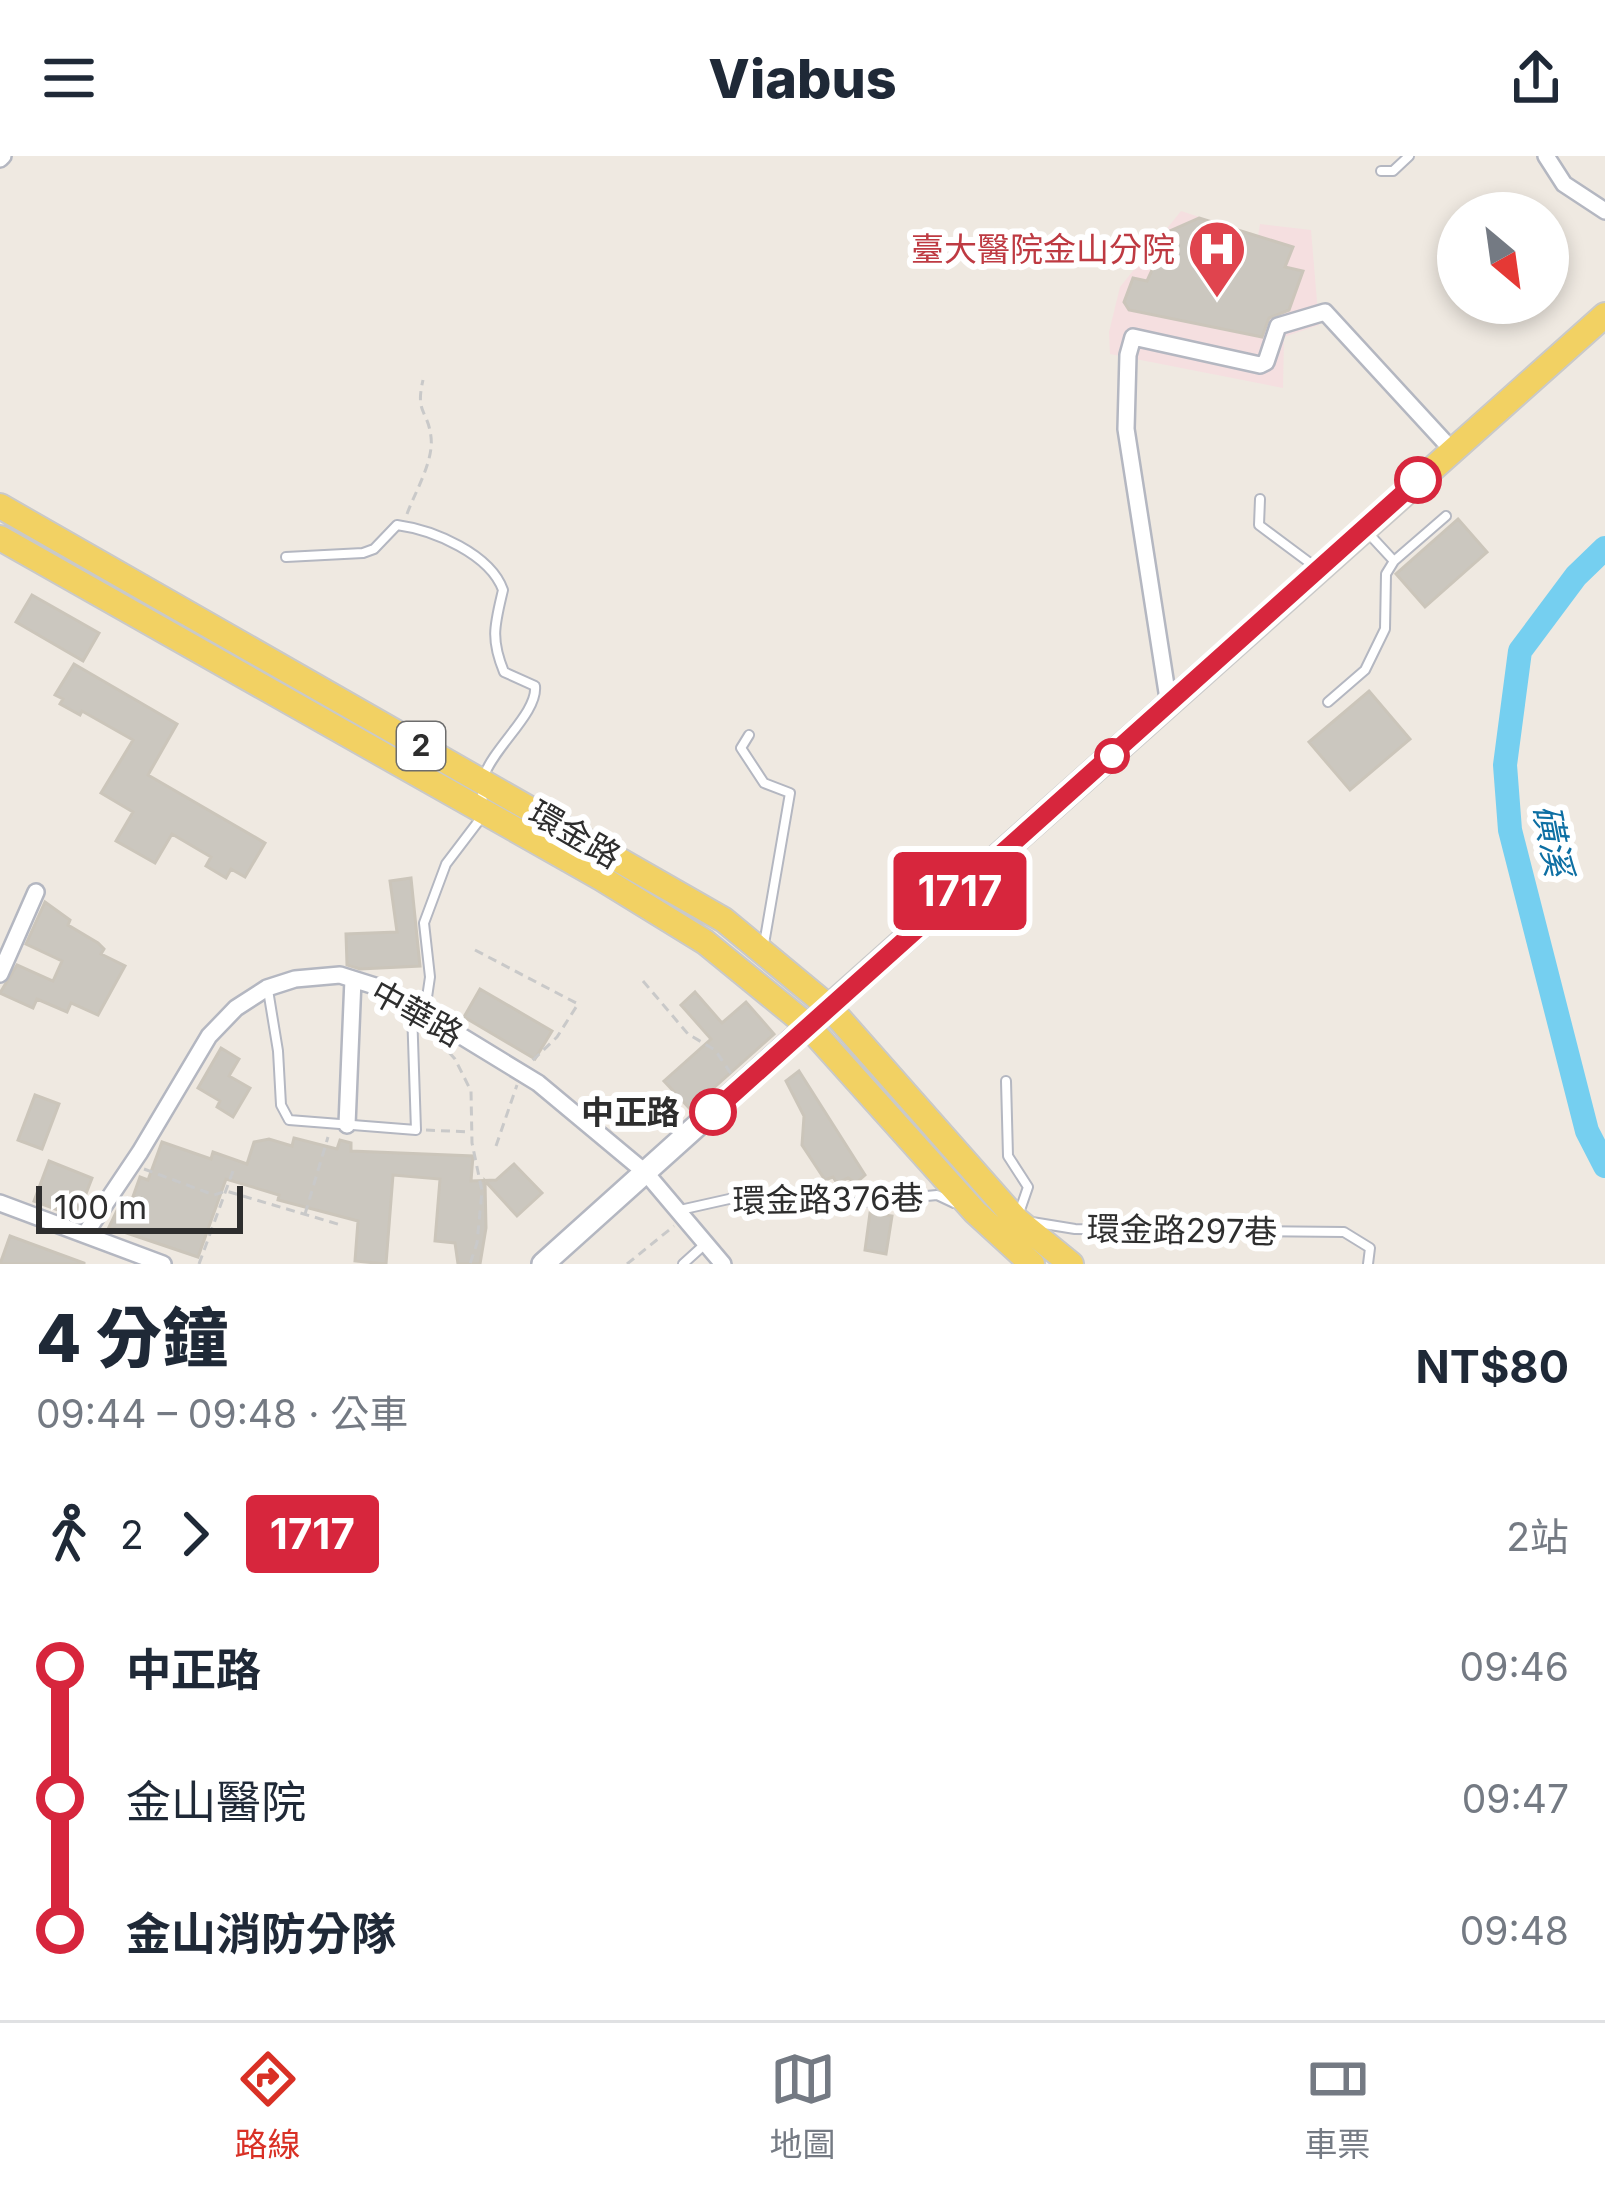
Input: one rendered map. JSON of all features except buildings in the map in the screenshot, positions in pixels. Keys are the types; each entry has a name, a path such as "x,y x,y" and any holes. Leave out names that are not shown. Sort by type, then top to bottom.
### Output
{"main road":[{"path":"829,1007 1605,315"},
{"name":"環金路","path":"0,506 724,920 829,1007 1017,1220 1071,1264"},
{"name":"環金路","path":"0,538 601,878 705,942 808,1026 975,1212 1032,1264"}],"street":[{"path":"1546,156 1564,184 1605,211"},
{"path":"1168,705 1126,429 1128,355 1133,337 1260,365 1266,362 1278,326 1325,312 1452,450"},
{"path":"0,974 36,892"},
{"name":"中華路","path":"85,1234 209,1036 236,1008 267,988 295,979 340,975 418,1009 522,1074 646,1173 723,1264"},
{"path":"339,1124 352,979"},
{"path":"543,1264 829,1007"},
{"path":"0,1203 163,1264"}],"lane":[{"path":"1381,171 1394,171 1409,156"},
{"path":"1260,499 1259,525 1318,570"},
{"path":"1328,702 1366,670 1384,629 1386,574 1394,561 1446,516"},
{"path":"267,988 281,1105 290,1120 416,1130 413,1035 430,977 424,923 446,864 484,814 482,781 535,700 536,686 504,672 497,654 493,623 503,590 493,569 440,538 403,525 363,553 286,557"},
{"path":"1364,529 1394,561"},
{"path":"749,735 741,748 764,783 790,793 762,952"},
{"path":"1006,1081 1008,1156 1028,1187 1017,1220"},
{"name":"環金路376巷","path":"681,1214 738,1197 794,1193 853,1203 937,1195 975,1212"},
{"name":"環金路297巷","path":"975,1212 1075,1229 1344,1232 1370,1248 1369,1264"},
{"path":"683,1264 706,1243"}],"path":[{"path":"403,525 429,454 431,436 417,404 422,380"},
{"path":"476,950 578,1004 557,1037 522,1074 496,1146"},
{"path":"643,981 688,1034 715,1050 741,1088"},
{"path":"413,1035 436,1037 455,1059 471,1091 482,1191 470,1264"},
{"path":"304,1214 339,1124"},
{"path":"416,1130 472,1132"},
{"path":"131,1165 214,1195 226,1190 341,1225"},
{"path":"199,1264 233,1171"},
{"path":"627,1264 681,1214"}],"shaded area":[{"name":"臺大醫院金山分院","path":"1181,211 1258,236 1260,224 1311,230 1319,325 1284,337 1283,388 1110,354 1109,332 1120,287"}],"waterway":[{"name":"磺溪","path":"1605,548 1576,576 1520,651 1505,765 1510,830 1587,1131 1605,1166"}],"bus line":[{"name":"1717","path":"713,1112 1418,480"}],"place":[{"name":"臺大醫院金山分院","path":"1217,300"},
{"name":"中正路","path":"713,1112"}]}
